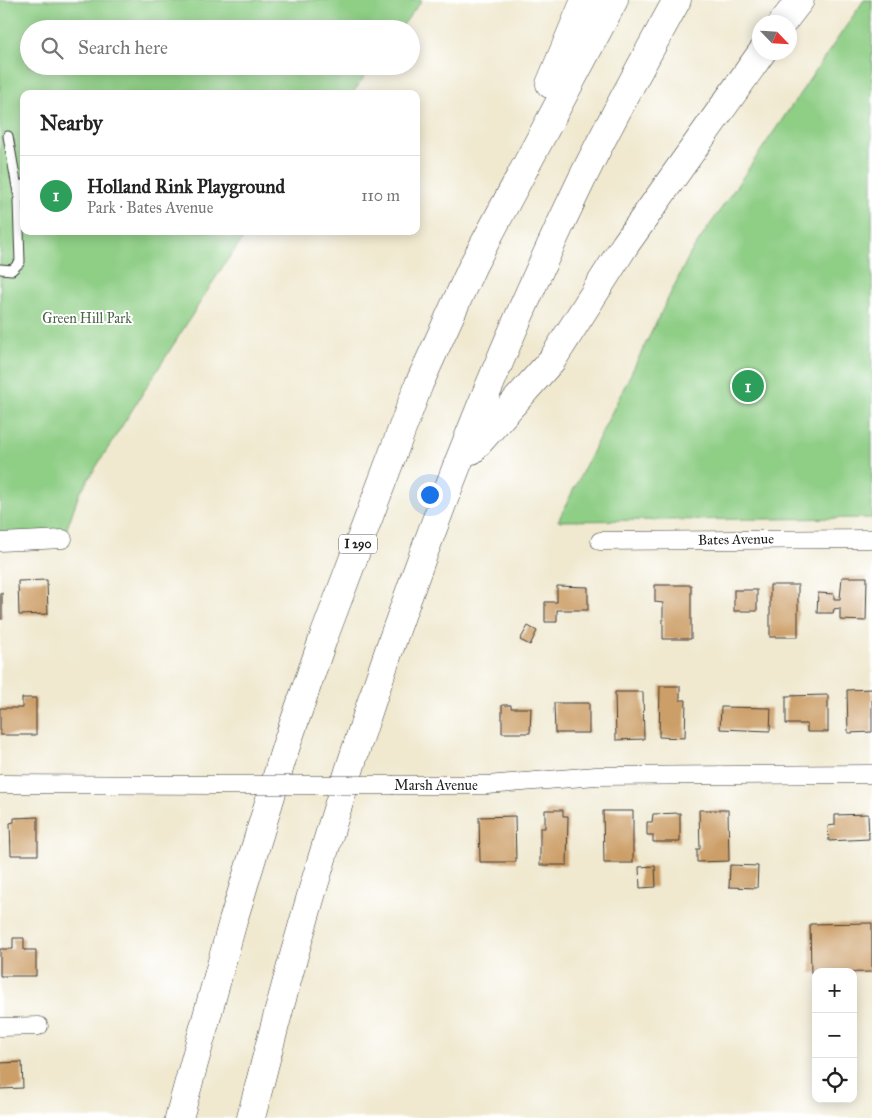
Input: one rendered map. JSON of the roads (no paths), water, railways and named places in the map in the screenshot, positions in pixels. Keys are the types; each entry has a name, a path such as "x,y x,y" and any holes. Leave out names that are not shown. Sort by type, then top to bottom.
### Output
{"highway":[{"path":"473,265 585,0"},
{"name":"I 290","path":"179,1118 236,911 286,746 323,639 419,384 473,265 614,0"},
{"path":"251,1118 286,978 356,747 403,610 460,464 538,274 582,180 677,0"},
{"path":"788,15 800,0"},
{"path":"460,464 552,360 625,245 756,60"}],"street":[{"name":"Bates Avenue","path":"600,541 872,538"},
{"path":"0,542 63,539"},
{"name":"Marsh Avenue","path":"0,784 487,785 596,776 872,774"},
{"path":"0,1026 40,1026"}],"lane":[{"path":"0,269 12,270 20,262 18,194 8,136"}],"place":[{"name":"Holland Rink Playground","path":"748,386"}],"park label":[{"name":"Green Hill Park","path":"87,318"}]}
